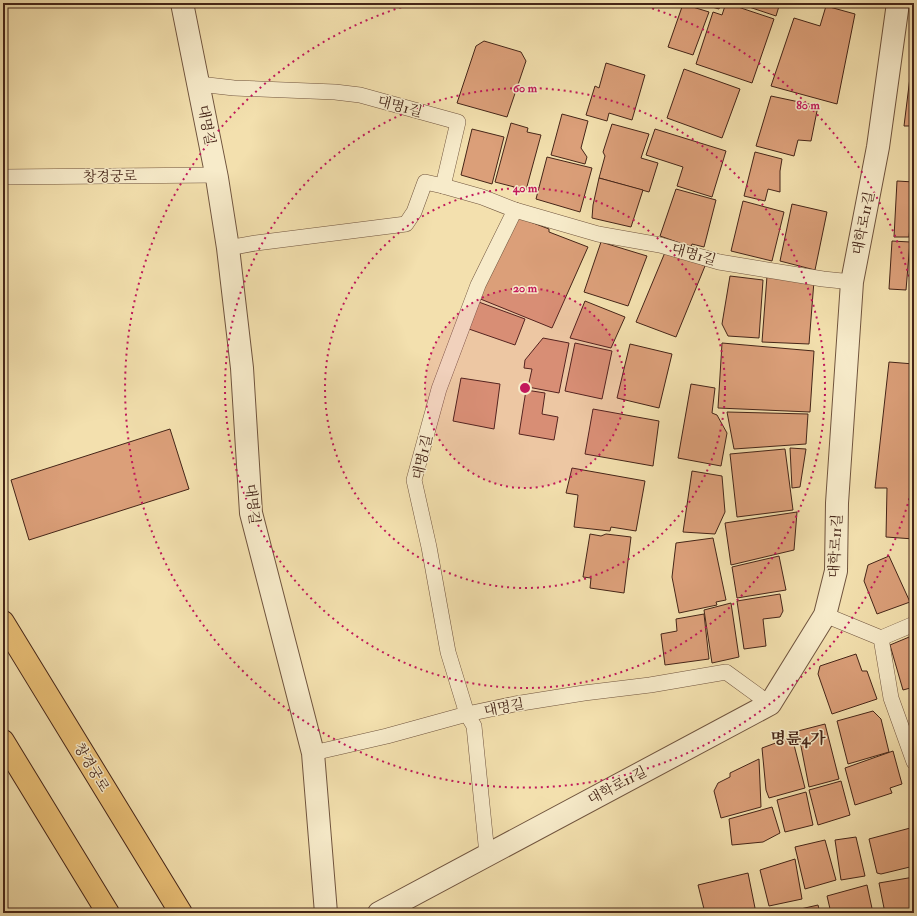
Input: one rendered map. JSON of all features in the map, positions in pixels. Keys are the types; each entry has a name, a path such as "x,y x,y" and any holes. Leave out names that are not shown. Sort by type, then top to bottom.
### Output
{"main road":[{"name":"창경궁로","path":"3,622 181,913"},
{"path":"3,742 108,913"}],"street":[{"name":"대명길","path":"182,3 217,175 228,248 242,368 251,513 314,753 326,913"},
{"name":"대학로11길","path":"378,913 770,704 825,616 836,571 837,503 852,282 878,147 898,3"}],"lane":[{"name":"대명1길","path":"199,84 234,88 335,92 360,95 458,122 443,186 482,197 516,210 598,234 660,245 719,262 823,279 852,282"},
{"name":"창경궁로","path":"3,177 217,175"},
{"path":"228,248 256,243 406,224 414,212 425,182 443,186"},
{"name":"대명1길","path":"487,854 474,726 468,714 448,652 429,547 414,480 439,389 478,284 516,210"},
{"path":"825,616 881,638 914,624"},
{"path":"881,638 891,698 914,762"},
{"name":"대명길","path":"314,753 387,736 468,714 515,704 584,693 650,685 726,672 770,704"}],"building":[{"path":"698,3 721,3 719,9"},
{"path":"726,3 774,19 752,83 696,64 713,12 722,15"},
{"path":"737,3 780,3 776,16"},
{"path":"683,4 709,12 693,55 668,47"},
{"path":"826,6 855,14 837,104 771,86 794,18 820,26"},
{"path":"484,41 521,52 526,61 507,117 457,103 476,46"},
{"path":"606,63 645,75 632,120 609,113 607,121 586,115 595,86 599,88"},
{"path":"684,69 740,89 722,138 667,118"},
{"path":"911,69 914,70 914,126 904,126"},
{"path":"771,96 818,106 811,141 798,140 794,156 756,146"},
{"path":"562,114 588,121 581,148 587,157 585,164 551,155"},
{"path":"511,123 528,128 527,132 541,135 526,190 495,182"},
{"path":"612,124 649,134 641,158 658,163 649,192 599,178 605,156 603,152"},
{"path":"472,129 504,137 492,184 461,175"},
{"path":"655,129 726,151 712,197 677,186 683,167 646,155"},
{"path":"755,152 782,159 780,171 780,192 768,189 765,201 744,196"},
{"path":"547,157 592,168 580,212 536,199"},
{"path":"599,178 643,190 631,227 592,218 593,205"},
{"path":"897,181 914,182 909,237 894,237"},
{"path":"676,189 716,200 704,247 692,244 691,247 660,236"},
{"path":"743,201 784,212 772,261 731,251"},
{"path":"792,204 827,212 815,270 780,261"},
{"path":"515,216 549,229 549,232 588,247 552,328 478,298"},
{"path":"892,241 910,242 906,290 889,289"},
{"path":"601,242 647,256 628,306 584,292"},
{"path":"666,250 705,266 676,337 636,322"},
{"path":"914,259 914,288 911,288"},
{"path":"730,276 763,280 759,338 728,336 722,324"},
{"path":"767,276 814,281 809,344 762,342"},
{"path":"476,301 525,319 515,345 466,328"},
{"path":"585,301 625,317 611,348 570,338"},
{"path":"543,338 569,343 559,393 528,387 532,369 524,368 525,360"},
{"path":"575,343 612,351 602,399 565,391"},
{"path":"722,343 814,351 810,412 718,408"},
{"path":"630,344 672,354 659,408 617,398"},
{"path":"889,362 914,364 914,539 886,537 887,488 875,488"},
{"path":"461,378 500,384 494,429 453,421"},
{"path":"691,384 715,388 712,413 717,415 727,433 721,466 678,458"},
{"path":"526,390 545,393 542,414 558,417 554,440 519,434"},
{"path":"593,409 659,421 653,466 585,454"},
{"path":"727,412 808,414 806,444 734,449"},
{"path":"170,429 189,489 29,540 11,480"},
{"path":"790,448 806,449 800,487 792,488"},
{"path":"785,449 793,510 737,517 730,454"},
{"path":"572,468 645,481 636,531 611,527 610,531 574,527 578,495 566,493"},
{"path":"692,471 722,476 725,512 715,534 683,532"},
{"path":"797,512 794,550 731,565 725,523"},
{"path":"590,534 631,537 624,593 590,588 591,578 583,577"},
{"path":"713,538 726,600 716,602 717,605 679,613 672,577 676,543"},
{"path":"779,556 786,590 737,598 732,567"},
{"path":"889,556 910,602 877,614 864,581 868,565"},
{"path":"780,594 783,611 780,617 763,619 766,646 744,649 737,601"},
{"path":"731,603 739,657 712,663 704,610"},
{"path":"704,614 709,659 665,665 661,634 677,631 676,619"},
{"path":"914,635 914,687 903,690 890,645"},
{"path":"856,654 862,671 867,671 877,699 832,714 818,674 820,666"},
{"path":"873,711 881,719 889,752 848,764 837,721"},
{"path":"825,724 839,779 809,787 798,731"},
{"path":"792,737 805,788 769,798 766,790 762,748"},
{"path":"893,751 902,784 890,788 892,793 855,805 845,768"},
{"path":"759,759 761,807 721,818 714,791 718,783 730,777 730,773"},
{"path":"841,781 850,815 818,825 809,790"},
{"path":"806,792 813,825 785,832 777,800"},
{"path":"772,807 780,833 763,842 732,845 729,819"},
{"path":"914,827 914,866 881,874 877,873 869,839"},
{"path":"856,837 865,876 841,880 835,840"},
{"path":"825,840 836,880 805,889 795,847"},
{"path":"795,859 802,899 769,906 760,870"},
{"path":"748,873 756,913 705,913 698,885"},
{"path":"914,877 914,913 885,913 879,883"},
{"path":"867,885 873,913 831,913 827,896"},
{"path":"818,905 820,913 783,913"}],"district":[{"name":"명륜4가","path":"798,738"}]}
